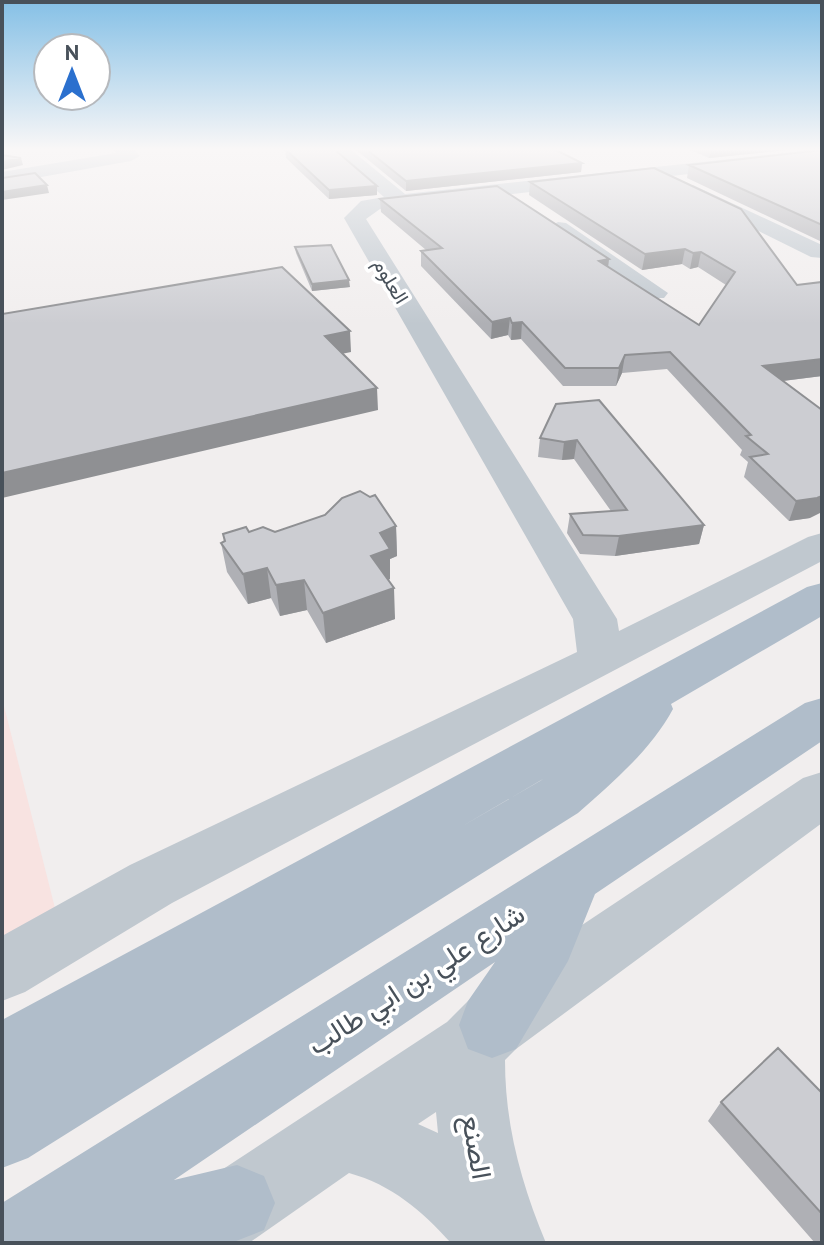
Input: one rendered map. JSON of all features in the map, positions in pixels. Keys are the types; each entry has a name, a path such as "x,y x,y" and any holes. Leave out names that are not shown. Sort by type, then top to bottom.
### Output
{"main road":[{"path":"2,1057 822,597"},
{"path":"2,1132 559,797 604,759 664,687"},
{"path":"761,755 822,691"},
{"name":"شارع علي بن ابي طالب","path":"11,1243 822,716"},
{"path":"481,1036 546,940 573,877"},
{"path":"75,1243 209,1223"}],"street":[{"name":"العلوم","path":"366,207 355,218 595,619 601,659"},
{"path":"528,207 655,293"},
{"path":"726,207 819,252"},
{"path":"2,970 151,884 681,619 822,545"},
{"path":"575,585 624,607 681,619"},
{"path":"209,1223 341,1134 822,794"},
{"name":"الصنع","path":"481,1036 468,1090 472,1137 485,1192 505,1243"},
{"name":"الصنع","path":"341,1134 386,1145 427,1165 505,1243"}],"shaded area":[{"path":"2,698 56,912 2,939"}],"building":[{"path":"390,207 529,207 609,259 599,261 699,325 735,272 701,252 693,253 685,249 645,254 570,207 737,207 797,285 822,282 822,359 763,366 822,410 822,496 796,501 750,457 768,454 746,436 751,435 670,352 625,355 619,368 565,368 522,322 512,323 510,318 492,322 421,251 442,248"},
{"path":"782,207 822,207 822,225"},
{"path":"331,245 349,280 312,284 295,247"},
{"path":"282,267 350,331 325,336 377,388 2,473 2,314"},
{"path":"599,400 704,525 619,536 583,535 570,514 627,510 577,440 564,442 540,438 556,404"},
{"path":"360,491 370,497 375,495 396,526 380,533 390,549 371,556 394,588 323,613 304,580 276,585 267,568 243,574 221,543 225,541 223,534 246,527 249,532 263,527 275,532 325,515 342,498"},
{"path":"778,1048 822,1093 822,1214 721,1102"}]}
